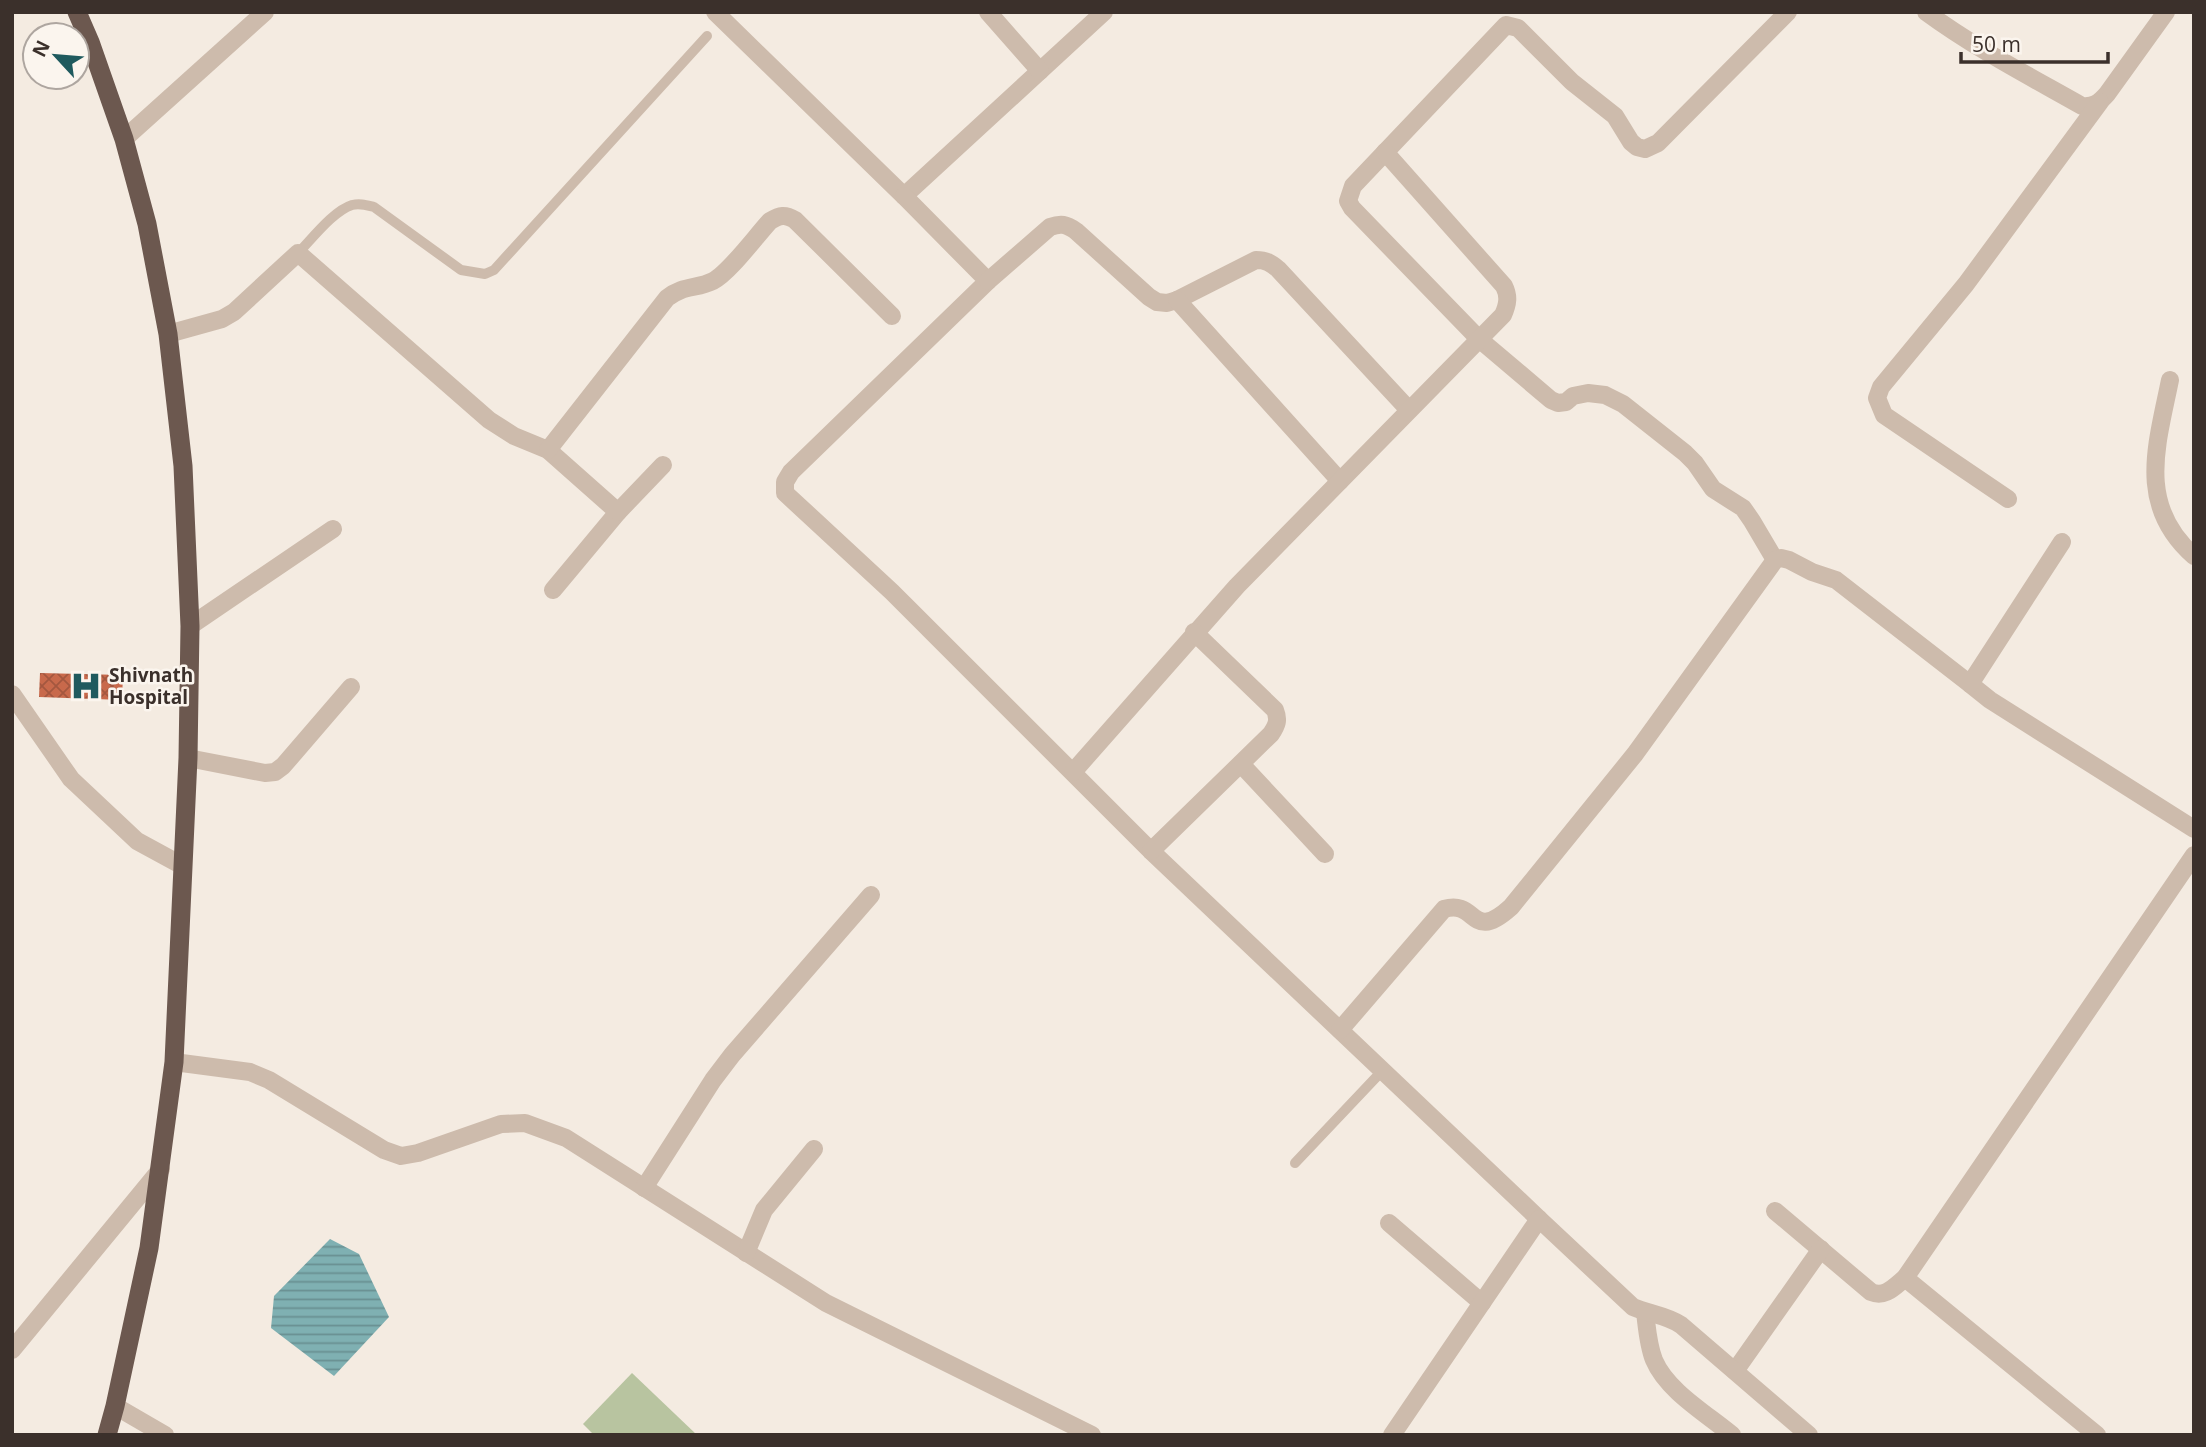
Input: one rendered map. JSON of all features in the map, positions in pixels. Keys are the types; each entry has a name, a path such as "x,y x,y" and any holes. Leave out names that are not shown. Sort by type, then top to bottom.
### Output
{"highway":[{"path":"77,12 124,139 148,224 168,334 183,466 190,626 188,758 174,1062 149,1248 107,1435"}],"street":[{"path":"124,139 265,12"},
{"path":"715,12 988,281"},
{"path":"988,12 1040,71"},
{"path":"904,196 1104,12"},
{"path":"1775,560 1743,508 1713,489 1695,463 1623,404 1605,395 1588,393 1573,396 1566,402 1551,400 1479,339 1348,201 1353,186 1506,25 1518,28 1572,82 1615,116 1631,142 1637,147 1652,148 1788,12"},
{"path":"1926,12 1975,47 2082,106 2092,107 2099,102"},
{"path":"2008,499 1884,415 1877,398 1881,387 1966,284 2166,12"},
{"path":"1073,772 1194,632 1503,315 1508,294 1504,286 1385,152"},
{"path":"548,450 667,298 676,291 704,285 719,277 770,221 780,215 795,220 892,317"},
{"path":"1409,410 1271,263 1256,260 1177,300 1157,302 1076,231 1059,224 1050,227 988,281 791,471 785,482 785,493 892,592 1152,851 1633,1307 1671,1318 1809,1435"},
{"path":"168,334 222,319 234,312 298,253 489,420 514,436 548,450 618,512"},
{"path":"1177,300 1340,481"},
{"path":"2170,380 2154,458 2156,489 2165,521 2194,556"},
{"path":"553,590 618,512 663,465"},
{"path":"190,626 334,529"},
{"path":"1970,684 2062,542"},
{"path":"1340,1030 1444,909 1461,909 1480,922 1488,923 1511,907 1600,800 1775,560 1781,558 1836,580 1990,700 2194,829"},
{"path":"1152,851 1271,734 1278,717 1275,710 1194,632"},
{"path":"188,758 265,773 275,772 351,687"},
{"path":"12,694 71,779 137,841 183,866"},
{"path":"1241,764 1325,854"},
{"path":"1775,1211 1871,1292 1885,1294 1905,1278 2194,855"},
{"path":"645,1188 713,1080 732,1055 871,895"},
{"path":"174,1062 250,1072 269,1080 384,1150 401,1156 418,1153 501,1124 525,1123 566,1138 826,1303 1092,1435"},
{"path":"747,1253 764,1210 814,1149"},
{"path":"12,1350 161,1169"},
{"path":"1392,1435 1539,1219"},
{"path":"1389,1223 1482,1303"},
{"path":"1735,1371 1821,1249"},
{"path":"1905,1278 2097,1435"},
{"path":"1645,1312 1648,1342 1661,1374 1671,1386 1732,1435"},
{"path":"115,1406 165,1435"}],"lane":[{"path":"298,253 336,215 350,205 361,204 374,207 461,270 485,274 494,270 708,36"},
{"path":"1295,1163 1383,1070"}],"green space":[{"path":"632,1373 697,1435 594,1435 583,1424"}],"water":[{"path":"330,1239 359,1254 389,1317 334,1376 271,1328 274,1296"}],"building":[{"path":"40,673 123,675 122,700 39,697"}],"place":[{"name":"Shivnath Hospital","path":"86,686"}]}
